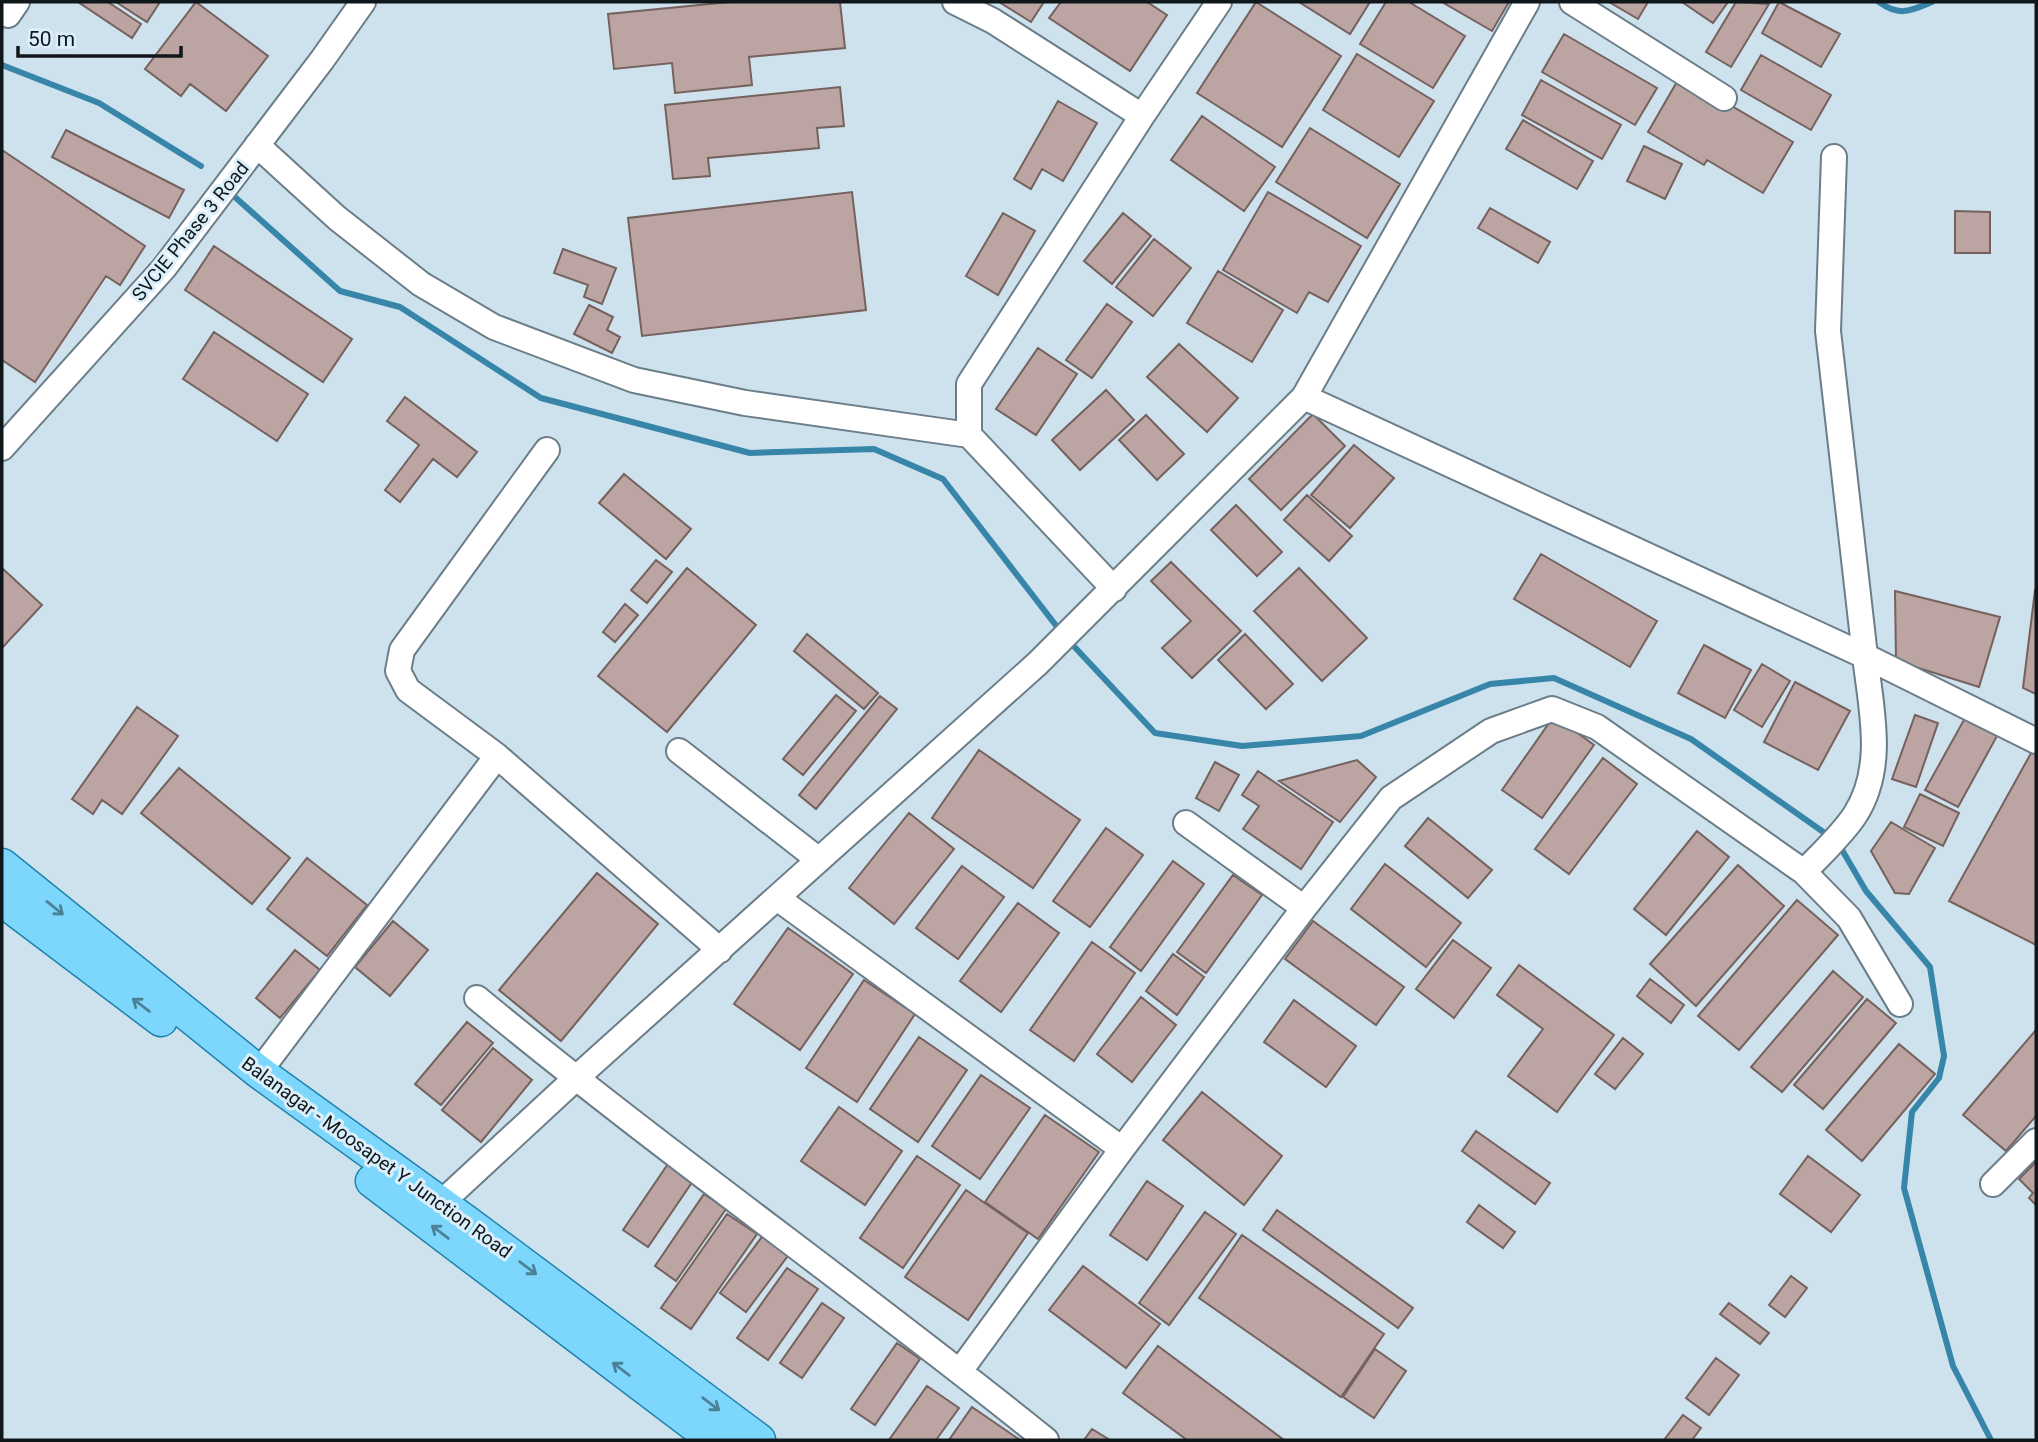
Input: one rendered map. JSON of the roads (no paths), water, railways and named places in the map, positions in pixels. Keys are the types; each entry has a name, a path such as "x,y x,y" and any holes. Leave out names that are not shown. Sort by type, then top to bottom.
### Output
{"main road":[{"name":"Balanagar - Moosapet Y Junction Road","path":"2,866 259,1072 759,1440"},
{"path":"2,900 714,1440"}],"street":[{"name":"SVCIE Phase 3 Road","path":"2,448 164,268 363,2"},
{"path":"955,2 993,20 1142,116"},
{"path":"969,435 969,384 1219,2"},
{"path":"440,1204 575,1079 1038,663 1304,397 1527,2"},
{"path":"1572,2 1724,98"},
{"path":"257,145 337,218 421,284 494,327 634,380 745,403 969,435 1114,589"},
{"path":"1804,872 1855,815 1870,786 1875,756 1828,331 1833,157"},
{"path":"1304,397 1865,656 2036,741"},
{"path":"547,450 402,650 398,671 408,690 497,756 720,950"},
{"path":"960,1371 1122,1149 1304,908 1391,798 1491,731 1552,709 1597,727 1804,872 1849,918 1900,1004"},
{"path":"679,751 819,860"},
{"path":"259,1072 497,756"},
{"path":"1186,823 1304,908"},
{"path":"777,898 1122,1149"},
{"path":"477,998 575,1079 960,1371 1046,1440"},
{"path":"1993,1184 2036,1141"}],"waterway":[{"path":"1879,2 1899,11 1932,2"},
{"path":"2,65 99,103 201,166"},
{"path":"236,198 340,291 400,307 541,398 750,453 874,449 943,479 1061,632"},
{"path":"1068,640 1155,733 1242,746 1361,736 1490,684 1554,678 1691,739 1829,836"},
{"path":"1838,843 1866,891 1930,967 1944,1056 1939,1078 1912,1112 1904,1188 1953,1366 1991,1440"}]}
